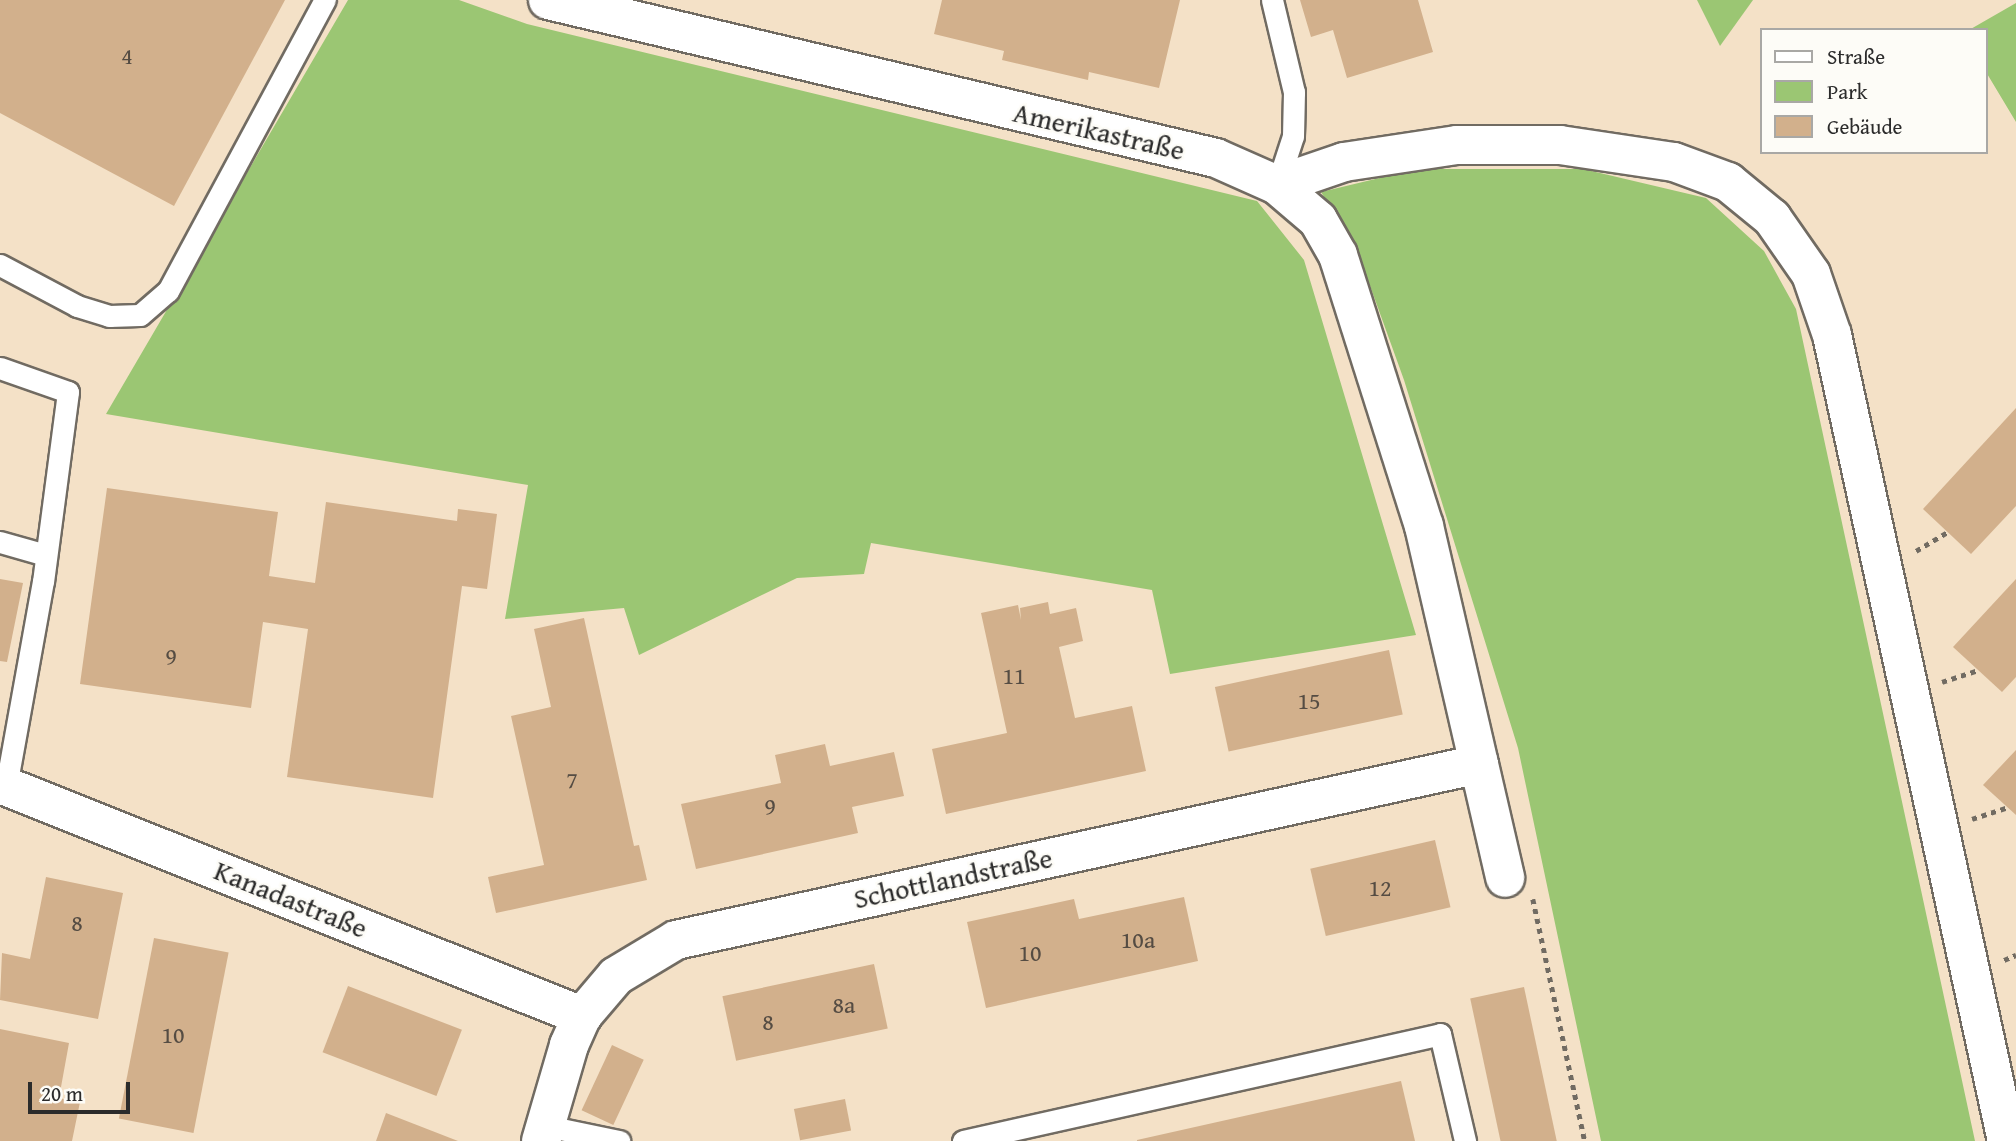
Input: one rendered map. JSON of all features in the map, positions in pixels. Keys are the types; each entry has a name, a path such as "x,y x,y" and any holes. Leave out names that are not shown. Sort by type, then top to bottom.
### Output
{"street":[{"name":"Amerikastraße","path":"548,0 1216,158 1277,185 1318,220 1338,255 1424,526 1479,764"},
{"path":"1277,185 1345,162 1457,145 1560,145 1674,162 1728,182 1772,218 1811,274 1832,335 2007,1141"},
{"path":"1479,764 1505,878"},
{"name":"Schottlandstraße","path":"544,1134 582,1016 616,976 676,940 1479,764"},
{"name":"Kanadastraße","path":"3,785 582,1016"}],"lane":[{"path":"0,265 77,306 108,316 140,314 168,291 325,0"},
{"path":"1272,0 1294,92 1293,136 1277,185"},
{"path":"0,368 68,392 46,555 3,785"},
{"path":"0,542 46,555"},
{"path":"963,1141 1440,1034 1465,1141"},
{"path":"544,1134 619,1141"}],"path":[{"path":"1505,878 1528,876 1585,1141"}],"green space":[{"path":"348,0 459,0 527,24 1257,201 1304,260 1416,635 1170,674 1152,590 871,543 864,574 797,578 639,655 624,608 505,619 528,485 106,414"},
{"path":"1697,0 1753,0 1720,46"},
{"path":"2016,3 2016,122 1988,75 1988,28 1972,28"},
{"path":"1417,169 1583,169 1706,198 1764,251 1796,309 1975,1141 1601,1141 1518,748 1404,380 1356,247 1321,192"}],"building":[{"path":"0,0 285,0 174,206 0,113"},
{"path":"942,0 1180,0 1159,88 1089,72 1088,80 1002,60 1004,51 934,34"},
{"path":"1300,0 1418,0 1433,52 1347,78 1333,30 1311,37"},
{"path":"2016,408 2016,506 1971,554 1923,509"},
{"path":"107,488 278,512 269,576 315,583 326,502 457,521 458,509 497,514 487,589 462,586 433,798 287,777 308,629 263,622 251,708 80,684"},
{"path":"0,579 23,583 7,662 0,661"},
{"path":"2016,579 2016,677 2002,692 1953,647"},
{"path":"1048,602 1050,614 1076,608 1083,641 1059,647 1075,718 1132,706 1146,771 946,814 932,749 1007,733 981,613 1018,605 1021,620 1020,608"},
{"path":"584,618 634,846 639,845 647,880 496,913 488,877 544,865 511,716 551,707 534,629"},
{"path":"1389,650 1403,715 1229,752 1215,687"},
{"path":"825,744 830,766 894,752 904,796 852,807 858,833 696,869 681,804 781,783 775,755"},
{"path":"2016,750 2016,815 1983,785"},
{"path":"1435,840 1451,907 1326,936 1310,869"},
{"path":"46,877 123,893 98,1019 0,1000 2,953 30,959"},
{"path":"1184,897 1198,961 986,1008 967,922 1074,899 1079,919"},
{"path":"154,938 229,953 193,1133 119,1119"},
{"path":"874,964 888,1029 736,1061 722,996"},
{"path":"348,986 462,1030 436,1096 323,1052"},
{"path":"1524,987 1557,1141 1501,1141 1470,998"},
{"path":"0,1029 69,1043 59,1098 80,1102 72,1141 0,1141"},
{"path":"612,1045 644,1060 613,1125 582,1110"},
{"path":"1401,1081 1415,1141 1137,1141 1137,1140"},
{"path":"845,1099 851,1130 800,1140 794,1109"},
{"path":"386,1113 458,1141 376,1141"}]}
